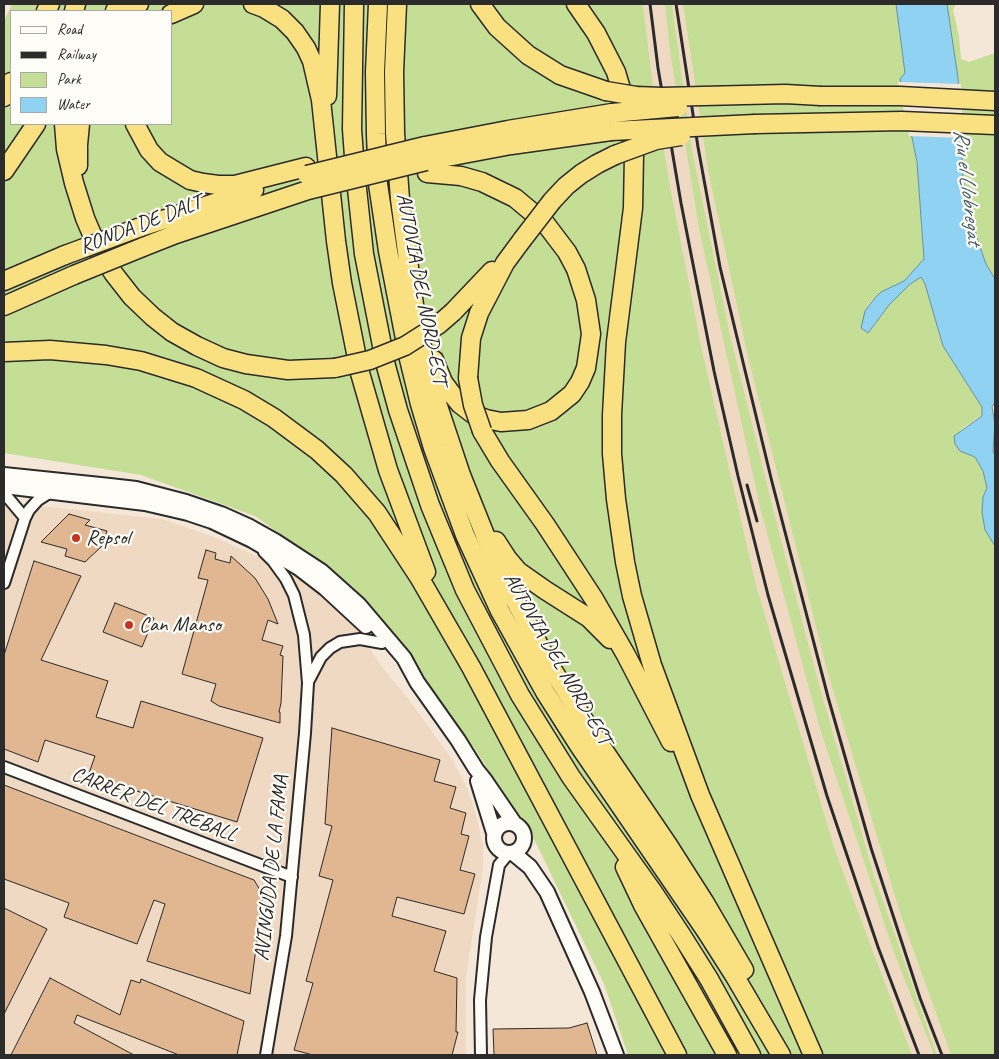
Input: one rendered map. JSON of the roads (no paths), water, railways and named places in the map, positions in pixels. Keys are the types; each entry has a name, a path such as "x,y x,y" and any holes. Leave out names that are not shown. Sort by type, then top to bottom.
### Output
{"highway":[{"path":"172,14 194,4"},
{"path":"252,4 264,8 282,19 300,40 312,62 321,100 311,186 338,258 360,373 388,470 419,556 470,667"},
{"path":"311,186 327,99 330,4"},
{"name":"AUTOVIA DEL NORD-EST","path":"354,4 352,129 364,254 386,366 398,410 430,504 465,590 520,695 571,777 653,892 700,965 751,1055"},
{"name":"AUTOVIA DEL NORD-EST","path":"378,4 375,81 378,184 397,304 409,359 433,448 451,497 483,576 500,611 545,692 580,747 715,946 781,1055"},
{"path":"397,4 394,72 400,199 417,327 432,389 461,475 509,588 549,664 592,733 706,903 770,1019 786,1055"},
{"path":"480,4 502,32 528,55 560,74 606,91 636,96 662,97 777,94 900,96 995,101"},
{"path":"576,4 596,33 616,72 627,109 634,155 632,208 620,304 612,397 612,454 622,545 632,596 652,665 700,795 788,999 815,1055"},
{"path":"4,97 10,84"},
{"path":"136,125 149,150 160,162 190,180 218,185 311,186 508,130 612,113 821,96"},
{"path":"4,281 64,255 216,202 311,186 400,176 428,153 511,145 611,131 755,124 902,121 995,125"},
{"path":"64,125 74,183 85,218 99,251 126,290 153,317 172,332 196,346 223,358 246,364 288,370 335,368 370,360 406,346 438,325 486,278 566,186 581,174 615,155 656,140 755,124"},
{"path":"80,125 78,181 85,218"},
{"path":"4,171 34,126"},
{"path":"412,290 437,370 460,404 473,414 501,422 528,420 551,411 572,394 580,382 590,352 591,334 579,276 567,252 557,237 515,198 461,176 428,153"},
{"name":"RONDA DE DALT","path":"4,306 74,275 176,234 311,186"},
{"path":"520,238 479,313 471,338 468,378 473,405 482,431 500,461 545,524 594,599 700,795"},
{"path":"4,352 30,350 68,351 106,355 140,361 180,372 244,400 274,418 329,461 355,487 378,513 405,553 470,667 679,1055"},
{"path":"461,475 486,524 507,558 532,582 578,609 599,627 643,689"},
{"path":"604,824 643,905 727,1055"}],"street":[{"path":"4,475 136,489 186,502 221,514 275,541 321,571 341,588 380,628 404,658 417,682 476,769 514,823 522,829 547,892 592,992 616,1055"},
{"path":"4,486 145,503 212,521 252,540 312,577 355,615 382,643 401,667 417,682"},
{"path":"4,584 24,518 33,505 52,491"},
{"path":"4,493 24,518"},
{"path":"252,540 273,561 286,579 294,595 304,635 308,683"},
{"path":"308,683 321,657 335,645 350,639 382,643"},
{"name":"AVINGUDA DE LA FAMA","path":"266,1055 286,936 308,683"},
{"name":"CARRER DEL TREBALL","path":"4,767 292,877"},
{"path":"476,769 496,846 530,867 547,892"},
{"path":"494,833 502,824 514,823"},
{"path":"481,1055 480,1000 486,937 499,865 510,854 520,850 525,839"}],"water":[{"path":"896,4 947,4 958,78 963,179 977,238 986,264 995,279 995,402 992,407 995,424 993,451 995,456 995,546 985,530 982,512 983,497 987,488 983,471 975,457 960,451 955,444 954,436 982,416 982,407 943,346 925,284 921,277 909,285 889,305 868,333 861,328 865,311 875,298 881,292 904,281 924,259 917,162 900,79 905,73"}],"railway":[{"path":"650,4 658,68 681,203 714,371 768,595 827,796 878,947 919,1055"},
{"path":"676,4 698,147 720,267 772,482 828,697 871,848 920,998 942,1055"},
{"path":"747,485 757,521"}],"place":[{"name":"Repsol","path":"76,538"},
{"name":"Can Manso","path":"129,625"}],"water label":[{"name":"Riu el Llobregat","path":"967,187"}]}
